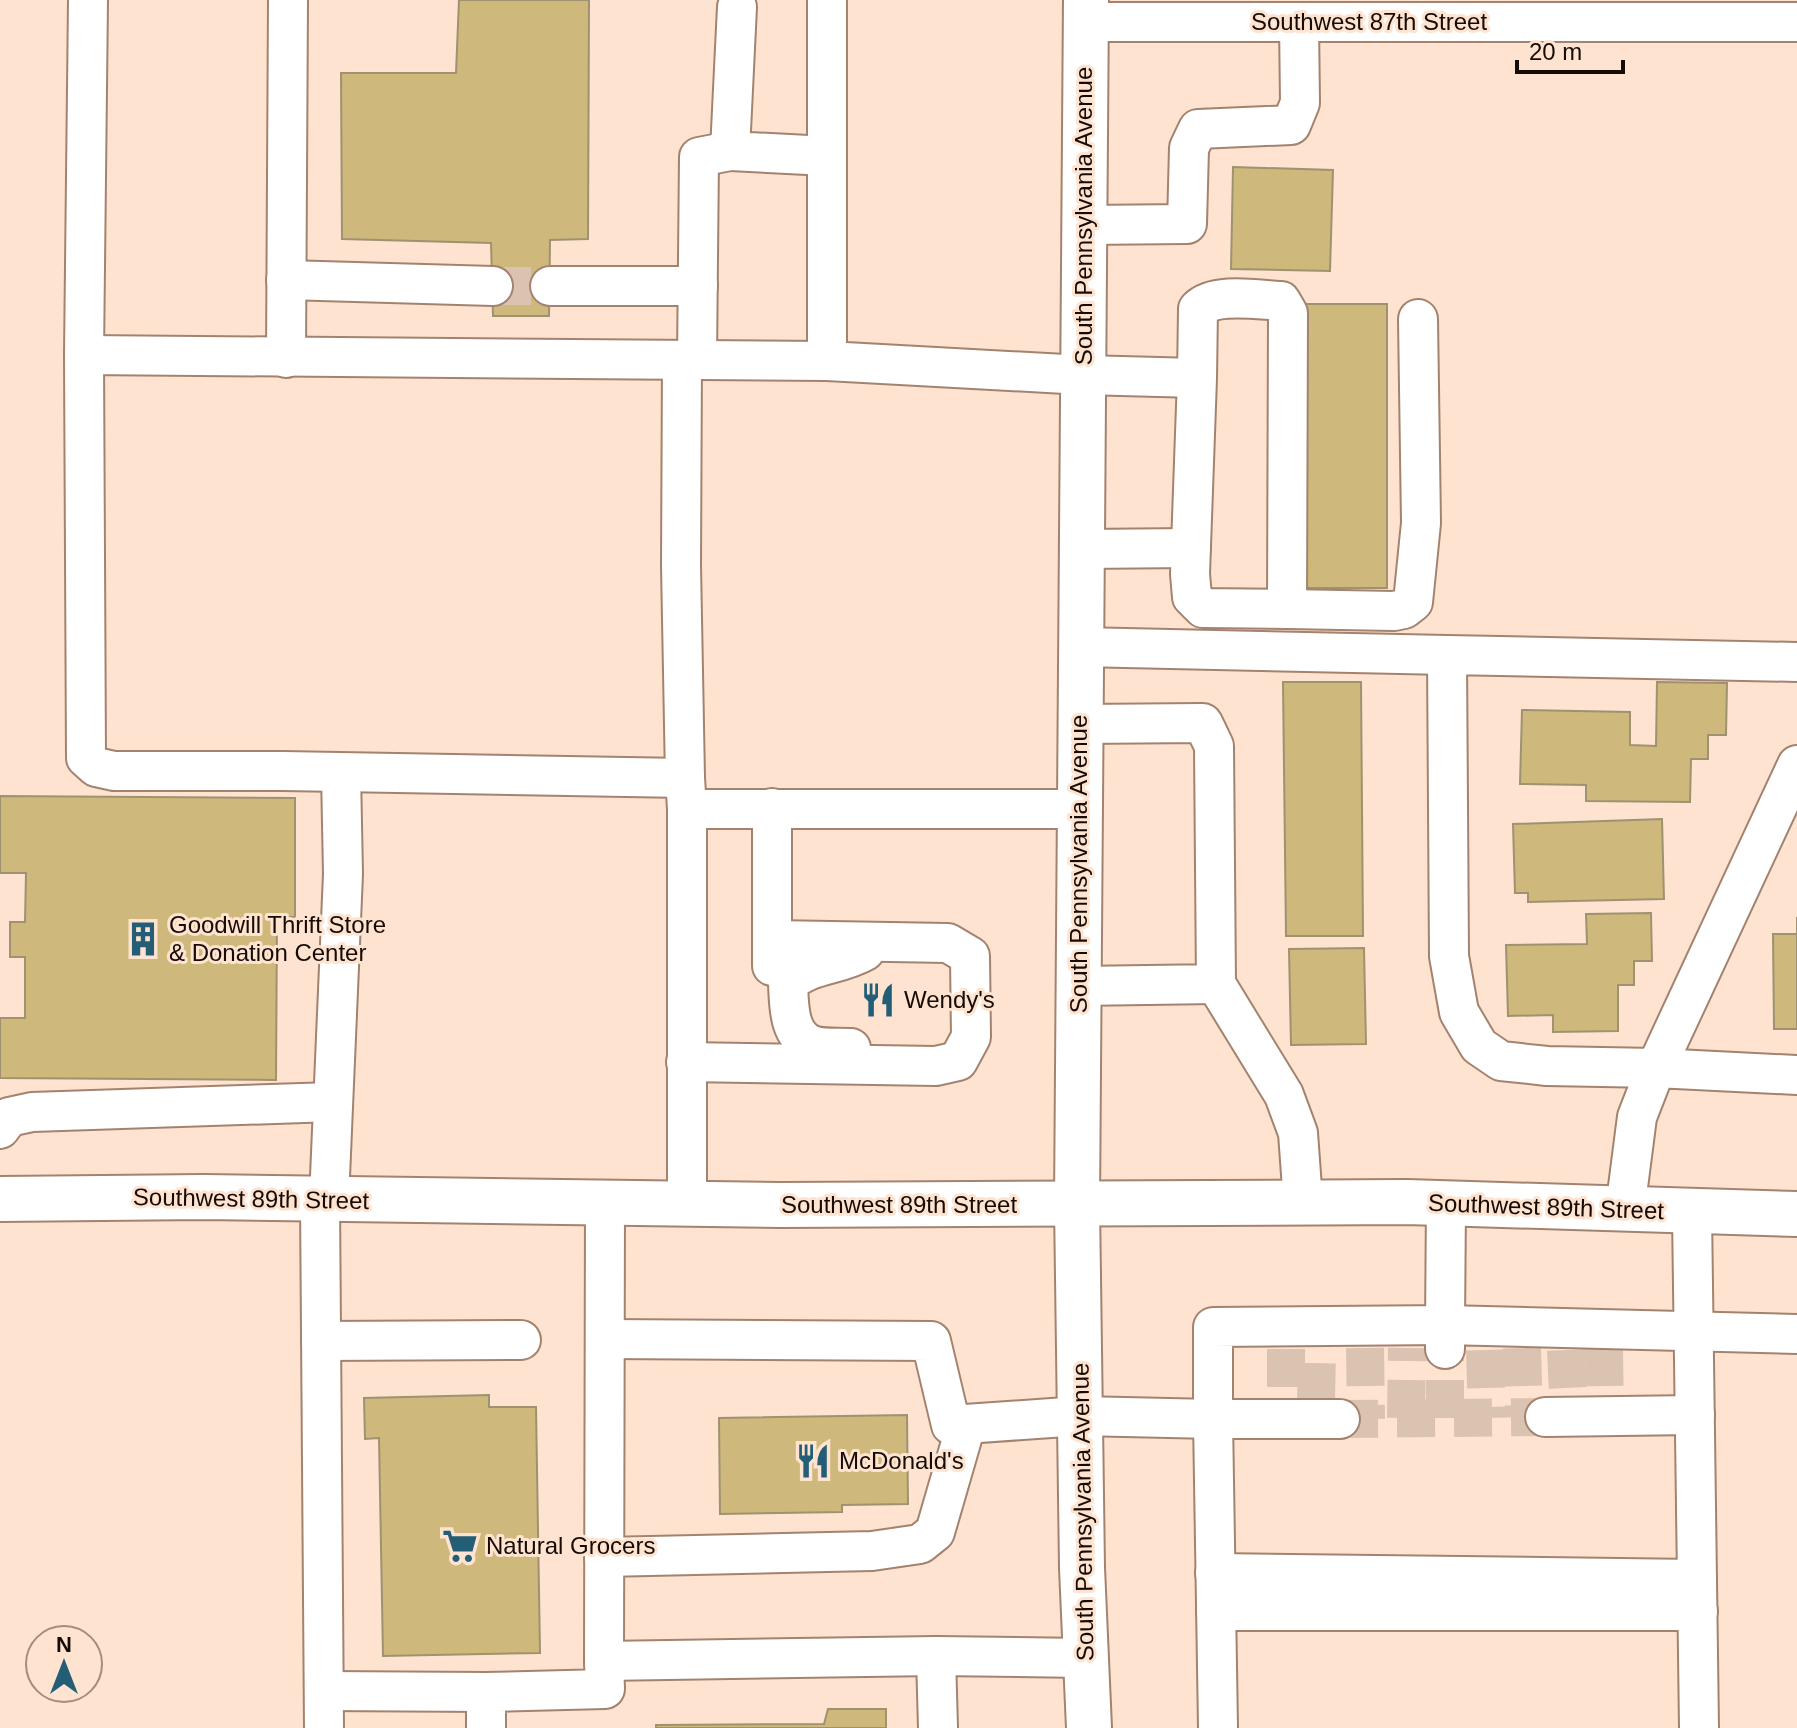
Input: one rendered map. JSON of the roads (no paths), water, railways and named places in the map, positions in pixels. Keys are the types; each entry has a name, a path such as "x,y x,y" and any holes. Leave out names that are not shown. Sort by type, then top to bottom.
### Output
{"main road":[{"name":"South Pennsylvania Avenue","path":"1086,11 1077,1204 1089,1728"},
{"name":"Southwest 89th Street","path":"0,1199 204,1197 687,1205 1303,1202 1797,1214"}],"street":[{"path":"88,0 84,355 86,758 96,767 114,771 341,773 686,794 772,808 1079,809"},
{"path":"286,358 288,0"},
{"path":"827,0 827,361"},
{"path":"730,151 737,7"},
{"name":"Southwest 87th Street","path":"1086,11 1299,22 1797,22"},
{"path":"1084,225 1187,224 1189,148 1198,129 1291,125 1300,103 1299,22"},
{"path":"687,1205 686,794 681,565 689,360 698,286 699,157 730,151 827,156"},
{"path":"286,280 493,286"},
{"path":"550,286 698,286"},
{"path":"1287,609 1286,306 1281,301 1225,300 1205,302 1198,309 1191,548 1192,597 1203,608 1394,611 1404,609 1413,602 1421,523 1418,319"},
{"path":"84,355 827,361 1197,378"},
{"path":"1081,549 1191,548"},
{"path":"1080,647 1797,662"},
{"path":"1447,655 1449,956 1459,1012 1479,1046 1501,1061 1547,1066 1797,1075"},
{"path":"1080,724 1203,723 1214,746 1216,984 1284,1095 1298,1133 1303,1202"},
{"path":"1625,1210 1637,1117 1656,1068 1782,834 1797,765"},
{"path":"341,773 343,874 333,1102 324,1200 321,1341 324,1710 486,1710 605,1689 605,1204"},
{"path":"771,1065 772,808"},
{"path":"686,1062 936,1066 958,1061 971,1037 970,956 948,943 773,940"},
{"path":"877,943 854,957 801,971 788,983 789,1009 795,1031 812,1045 914,1052 936,1066"},
{"path":"1078,986 1216,984"},
{"path":"0,1129 9,1117 32,1112 333,1102"},
{"path":"1445,1337 1446,1204"},
{"path":"1692,1212 1699,1728"},
{"path":"1218,1728 1213,1327 1301,1338 1604,1338 1695,1330 1797,1334"},
{"path":"604,1557 872,1551 920,1544 935,1532 958,1425 931,1341 605,1339"},
{"path":"321,1341 521,1340"},
{"path":"958,1425 1080,1416 1213,1419 1309,1411"},
{"path":"1545,1417 1695,1415"},
{"path":"1215,1573 1698,1595"},
{"path":"1216,1611 1698,1595"},
{"path":"604,1661 936,1656 1085,1658"},
{"path":"936,1656 938,1728"}],"tunnel":[{"path":"493,286 550,286"},
{"path":"1365,1348 1366,1419"},
{"path":"1406,1418 1407,1348"},
{"path":"1522,1348 1524,1417"},
{"path":"1604,1348 1605,1417"},
{"path":"1286,1349 1286,1398"},
{"path":"1445,1349 1445,1418"},
{"path":"1485,1350 1487,1418"},
{"path":"1566,1350 1569,1416"},
{"path":"1316,1401 1317,1351"},
{"path":"1340,1419 1545,1417"}],"place":[{"name":"Goodwill Thrift Store & Donation Center","path":"143,939"},
{"name":"Wendy's","path":"878,1000"},
{"name":"McDonald's","path":"813,1461"},
{"name":"Natural Grocers","path":"460,1546"}]}
